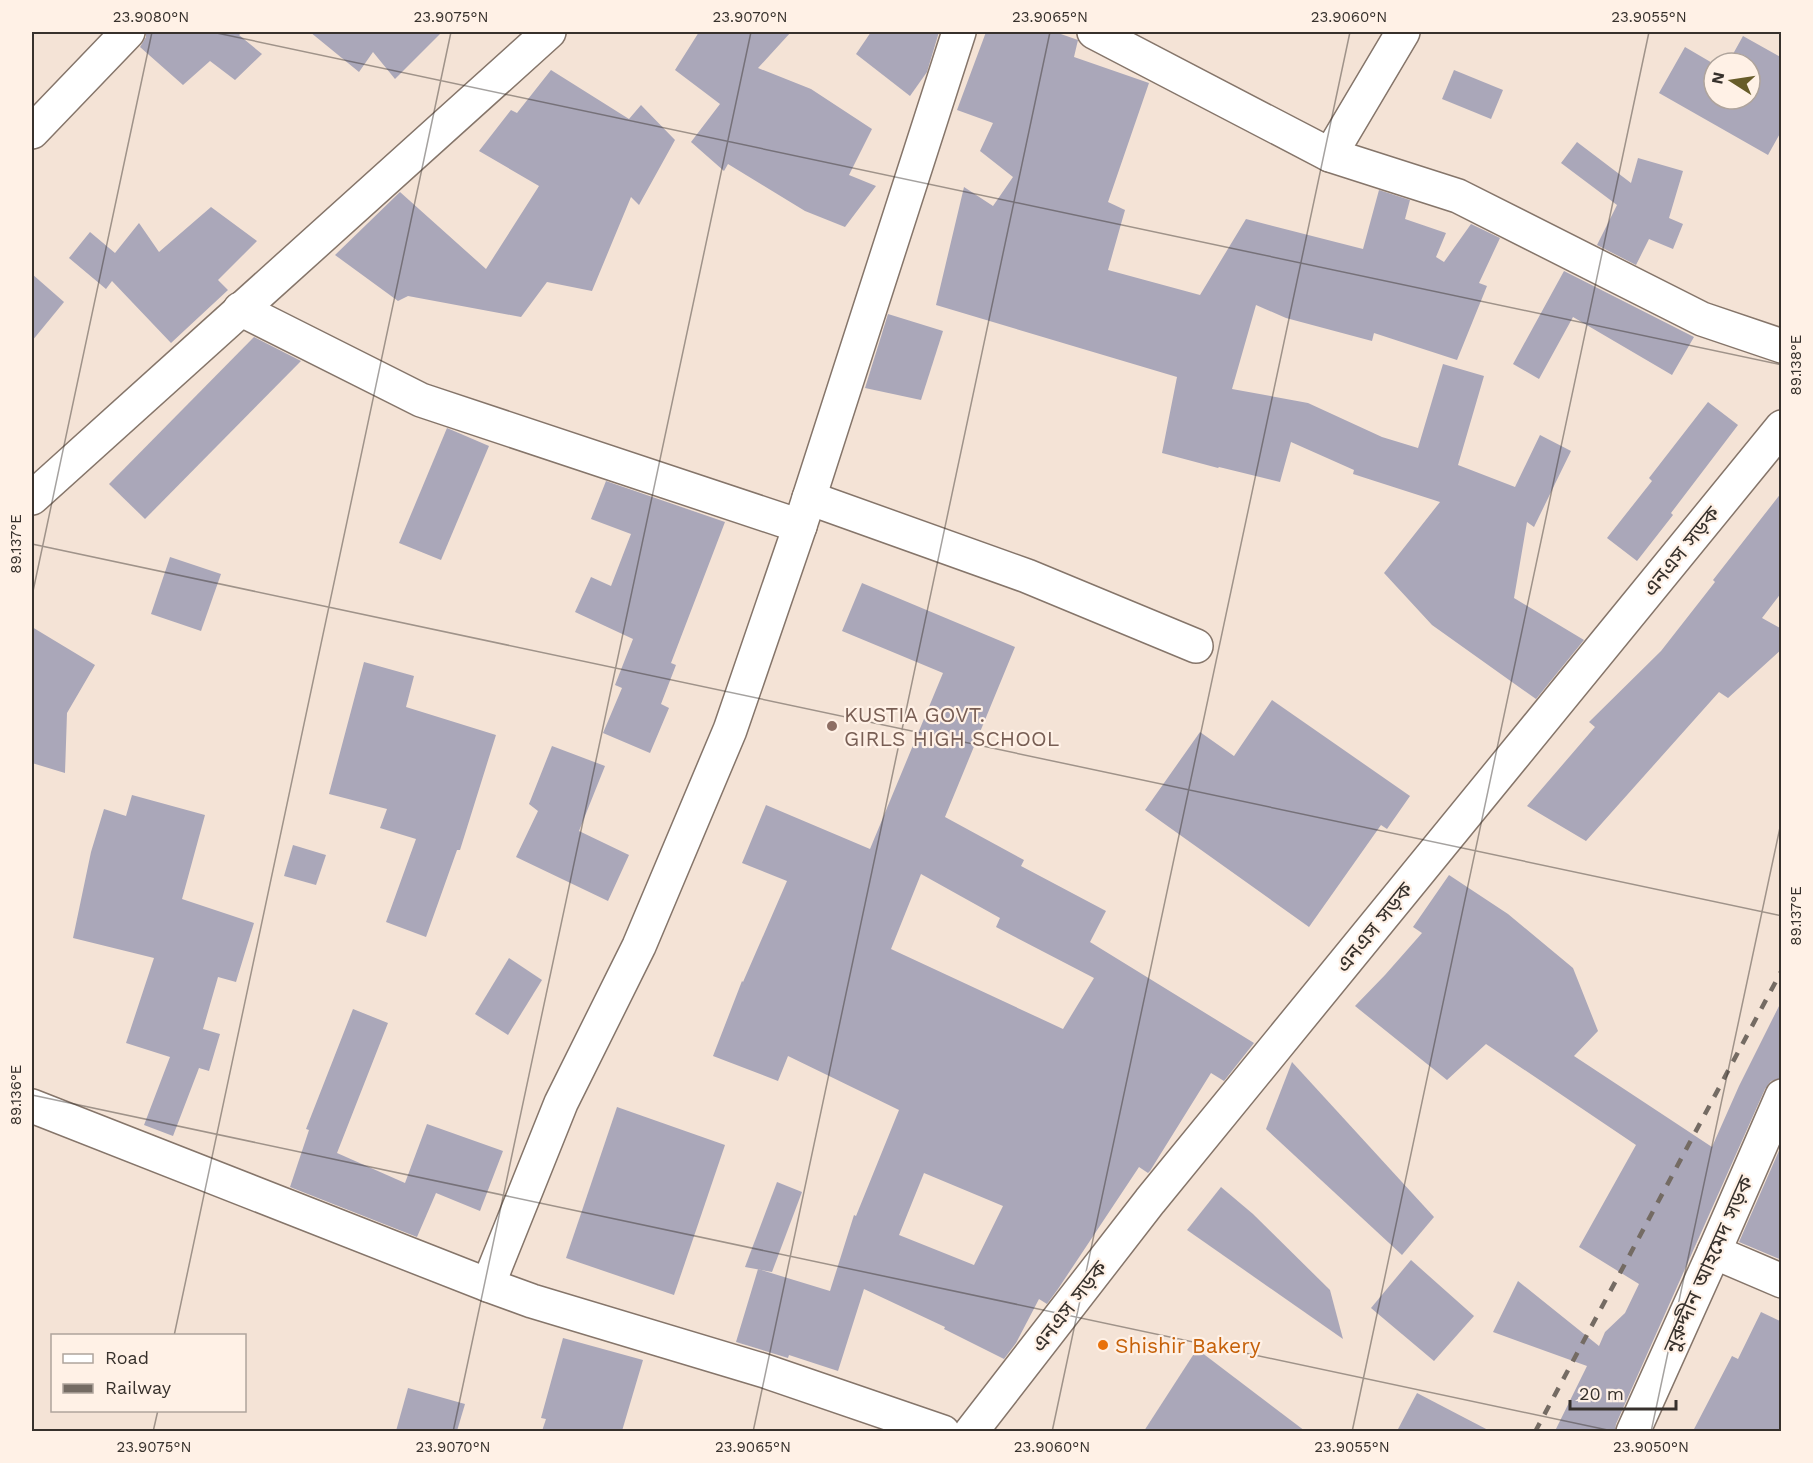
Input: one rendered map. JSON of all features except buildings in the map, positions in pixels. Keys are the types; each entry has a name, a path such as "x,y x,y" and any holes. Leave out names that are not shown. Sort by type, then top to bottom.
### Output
{"street":[{"path":"32,132 128,32"},
{"path":"32,498 549,32"},
{"path":"488,1285 561,1103 639,946 730,730 805,512 959,32"},
{"path":"1094,32 1330,155 1458,196 1702,319 1782,346"},
{"path":"1330,155 1403,32"},
{"path":"240,309 421,400 1027,576 1196,646"},
{"name":"এনএস সড়ক","path":"971,1431 1150,1201 1782,427"},
{"name":"নুরুদ্দীন আহমেদ সড়ক","path":"1633,1431 1782,1096"},
{"path":"32,1106 532,1301 765,1371 943,1431"},
{"path":"1714,1252 1782,1281"}],"railway":[{"path":"1535,1432 1782,970"}],"place":[{"name":"KUSTIA GOVT. GIRLS HIGH SCHOOL","path":"832,726"},
{"name":"Shishir Bakery","path":"1103,1345"}]}
